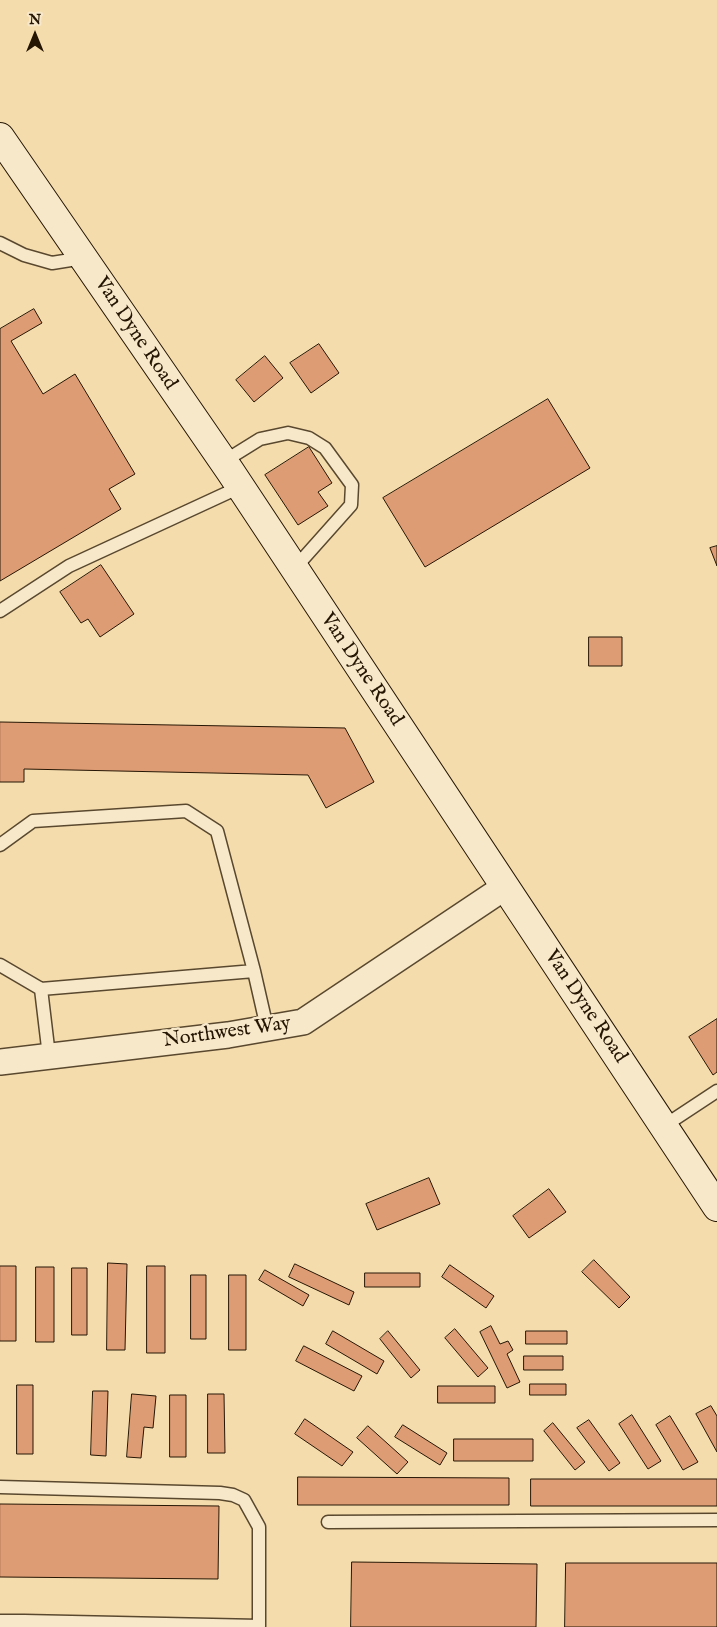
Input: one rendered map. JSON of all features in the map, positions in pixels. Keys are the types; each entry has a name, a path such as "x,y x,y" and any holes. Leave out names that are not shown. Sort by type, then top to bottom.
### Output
{"street":[{"name":"Van Dyne Road","path":"4,150 83,258 240,487 717,1207"},
{"name":"Northwest Way","path":"0,1062 228,1035 303,1022 505,887"}],"lane":[{"path":"0,243 24,255 52,263 83,258"},
{"path":"223,462 260,439 288,433 308,438 325,448 352,485 351,504 294,569"},
{"path":"0,610 69,566 240,487"},
{"path":"0,845 33,821 186,811 217,832 267,1028"},
{"path":"0,965 41,989 254,971"},
{"path":"41,989 49,1056"},
{"path":"664,1126 717,1092"},
{"path":"0,1487 220,1493 233,1495 244,1500 259,1526 259,1626 28,1624 0,1621"},
{"path":"328,1522 717,1520"}],"building":[{"path":"34,309 42,323 11,341 43,394 75,374 135,474 109,489 121,509 0,581 0,329"},
{"path":"319,344 339,373 311,393 290,363"},
{"path":"265,356 283,378 254,402 236,380"},
{"path":"548,399 590,468 425,567 383,498"},
{"path":"309,447 332,483 318,492 328,506 298,525 265,475"},
{"path":"717,546 717,566 710,548"},
{"path":"101,565 134,614 100,637 88,619 81,623 60,592"},
{"path":"589,637 622,637 622,666 589,666"},
{"path":"0,722 345,728 374,782 326,808 308,775 24,769 24,782 0,782"},
{"path":"717,1019 717,1072 713,1075 689,1037"},
{"path":"429,1178 440,1204 377,1230 366,1204"},
{"path":"549,1189 566,1212 529,1238 513,1216"},
{"path":"594,1260 630,1297 619,1308 582,1272"},
{"path":"108,1263 127,1264 125,1350 107,1350"},
{"path":"295,1264 354,1292 349,1305 289,1277"},
{"path":"450,1265 494,1296 486,1308 442,1277"},
{"path":"0,1266 16,1266 16,1341 0,1341"},
{"path":"147,1266 165,1266 165,1353 147,1353"},
{"path":"36,1267 54,1267 54,1342 36,1342"},
{"path":"72,1268 87,1268 87,1335 72,1335"},
{"path":"265,1270 309,1295 303,1306 259,1280"},
{"path":"365,1273 420,1273 420,1287 365,1287"},
{"path":"191,1275 206,1275 206,1339 191,1339"},
{"path":"229,1275 246,1275 246,1350 229,1350"},
{"path":"491,1326 500,1344 508,1341 513,1350 507,1354 520,1382 507,1388 480,1332"},
{"path":"455,1329 488,1368 478,1377 445,1338"},
{"path":"333,1331 384,1361 377,1374 326,1344"},
{"path":"388,1331 420,1370 411,1378 380,1339"},
{"path":"526,1331 567,1331 567,1344 526,1344"},
{"path":"304,1346 362,1376 354,1391 296,1361"},
{"path":"524,1356 563,1356 563,1370 524,1370"},
{"path":"530,1384 566,1384 566,1395 530,1395"},
{"path":"17,1385 33,1385 33,1454 17,1454"},
{"path":"438,1386 495,1386 495,1403 438,1403"},
{"path":"93,1391 108,1391 106,1456 91,1455"},
{"path":"132,1394 156,1396 153,1428 144,1427 141,1458 127,1457"},
{"path":"208,1394 224,1394 225,1453 208,1453"},
{"path":"170,1395 186,1395 186,1457 170,1457"},
{"path":"711,1406 717,1416 717,1452 696,1414"},
{"path":"632,1415 661,1461 648,1469 619,1424"},
{"path":"670,1416 698,1462 683,1470 656,1425"},
{"path":"305,1419 353,1452 342,1466 295,1434"},
{"path":"589,1420 620,1463 609,1471 577,1428"},
{"path":"553,1423 585,1462 575,1470 544,1431"},
{"path":"403,1425 447,1453 440,1465 395,1437"},
{"path":"368,1426 408,1462 397,1474 357,1438"},
{"path":"454,1439 533,1439 533,1461 454,1461"},
{"path":"298,1477 509,1478 509,1505 298,1505"},
{"path":"531,1479 717,1479 717,1506 531,1506"},
{"path":"0,1504 219,1506 218,1579 0,1577"},
{"path":"352,1562 537,1564 536,1627 351,1627"},
{"path":"566,1563 717,1563 717,1627 565,1627"}]}
